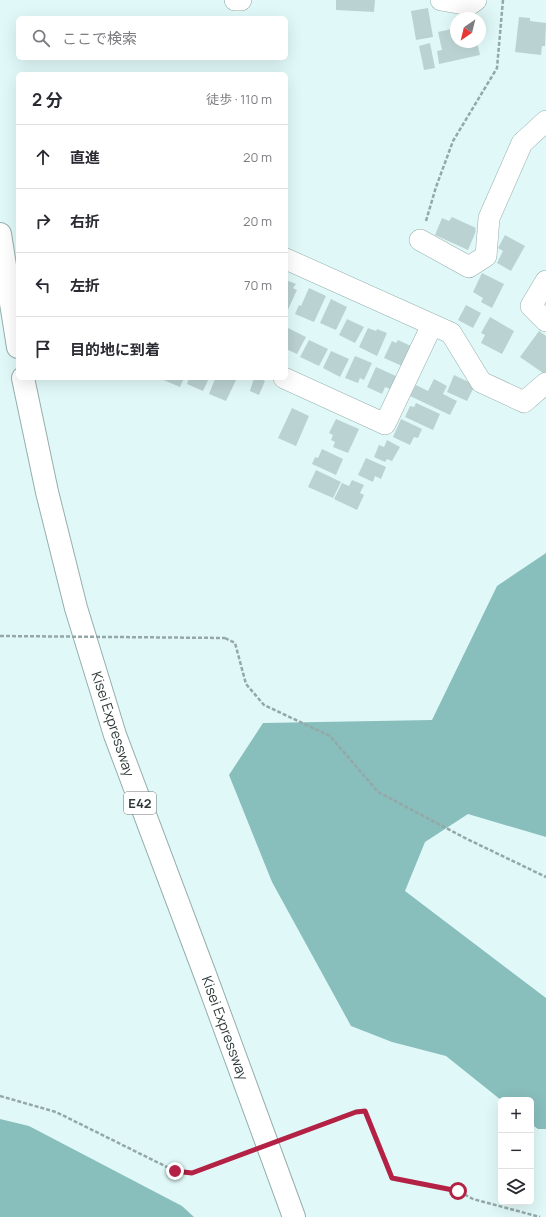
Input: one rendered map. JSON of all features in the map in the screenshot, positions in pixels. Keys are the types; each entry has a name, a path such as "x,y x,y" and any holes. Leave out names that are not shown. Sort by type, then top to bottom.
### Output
{"highway":[{"path":"0,234 16,334"},
{"name":"Kisei Expressway","path":"23,380 47,492 74,600 115,735 294,1217"}],"street":[{"path":"235,0 241,0"},
{"path":"441,0 469,4 476,0"},
{"path":"420,240 469,267 486,256 488,218 522,143 546,121"},
{"path":"288,260 451,333 481,382 524,402 546,383"},
{"path":"546,280 531,306 546,321"},
{"path":"288,380 385,424 432,325"}],"path":[{"path":"420,240 436,187 453,141 497,68 503,0"},
{"path":"0,636 226,638 235,643 246,684 264,705 330,736 378,792 465,838 546,877"},
{"path":"0,1096 56,1112 175,1171 192,1173 356,1112 365,1111 392,1178 458,1191 473,1199 540,1217"}],"shaded area":[{"path":"546,553 546,837 468,814 425,842 405,891 546,998 546,1129 538,1129 534,1126 534,1097 498,1098 446,1056 392,1042 351,1026 272,882 229,775 263,723 432,720 497,586"},
{"path":"0,1119 29,1126 182,1206 194,1217 0,1217"}],"building":[{"path":"336,0 375,0 374,12 336,10"},
{"path":"428,8 433,37 416,40 411,11"},
{"path":"519,17 530,18 530,21 546,23 545,46 542,46 541,55 515,52"},
{"path":"450,29 450,48 478,48 480,55 439,64 437,51 442,50 438,32"},
{"path":"430,43 435,68 424,70 419,46"},
{"path":"452,217 476,228 468,250 435,235 442,218 449,221"},
{"path":"505,235 525,246 511,271 497,263 503,251 498,248"},
{"path":"482,273 504,284 492,308 481,302 483,298 473,292"},
{"path":"288,281 296,284 293,288 297,290 288,310"},
{"path":"309,288 326,296 314,322 295,314 299,305 301,306"},
{"path":"331,299 347,307 336,330 320,323"},
{"path":"466,305 481,313 473,328 458,320"},
{"path":"490,317 514,331 502,354 481,343 485,335 481,333"},
{"path":"347,319 364,327 355,343 339,335"},
{"path":"288,328 306,337 297,354 288,350"},
{"path":"368,328 376,331 377,329 387,333 377,356 359,347"},
{"path":"539,331 546,336 546,375 520,357"},
{"path":"309,340 328,349 319,366 300,357"},
{"path":"398,340 411,346 402,366 384,358 392,341 396,343"},
{"path":"331,351 349,359 340,377 323,368"},
{"path":"355,356 372,363 364,380 360,378 358,383 345,378"},
{"path":"376,367 396,376 390,389 385,387 382,394 367,387"},
{"path":"454,375 475,385 467,401 447,392"},
{"path":"434,379 447,386 443,394 457,401 450,415 410,396 416,385 428,391"},
{"path":"164,380 183,380 180,387"},
{"path":"188,380 208,380 203,391 187,384"},
{"path":"215,380 236,380 226,401 209,394"},
{"path":"253,380 265,381 259,395 250,391"},
{"path":"416,403 440,414 433,430 405,417 410,406 414,407"},
{"path":"292,408 309,416 296,446 278,438"},
{"path":"336,419 359,429 348,453 333,447 335,442 331,440 333,435 329,433"},
{"path":"401,419 422,429 418,438 414,437 410,445 393,437"},
{"path":"387,440 400,447 392,461 387,459 385,462 374,457 379,445 384,447"},
{"path":"322,449 343,459 336,475 312,464 315,457 318,458"},
{"path":"366,458 386,467 381,479 375,476 373,482 358,475"},
{"path":"316,470 341,482 333,498 308,487"},
{"path":"352,480 364,485 360,493 364,495 357,510 334,499 342,483 349,486"}],"route":[{"path":"175,1171 192,1173 356,1112 365,1111 392,1178 458,1191"}]}
